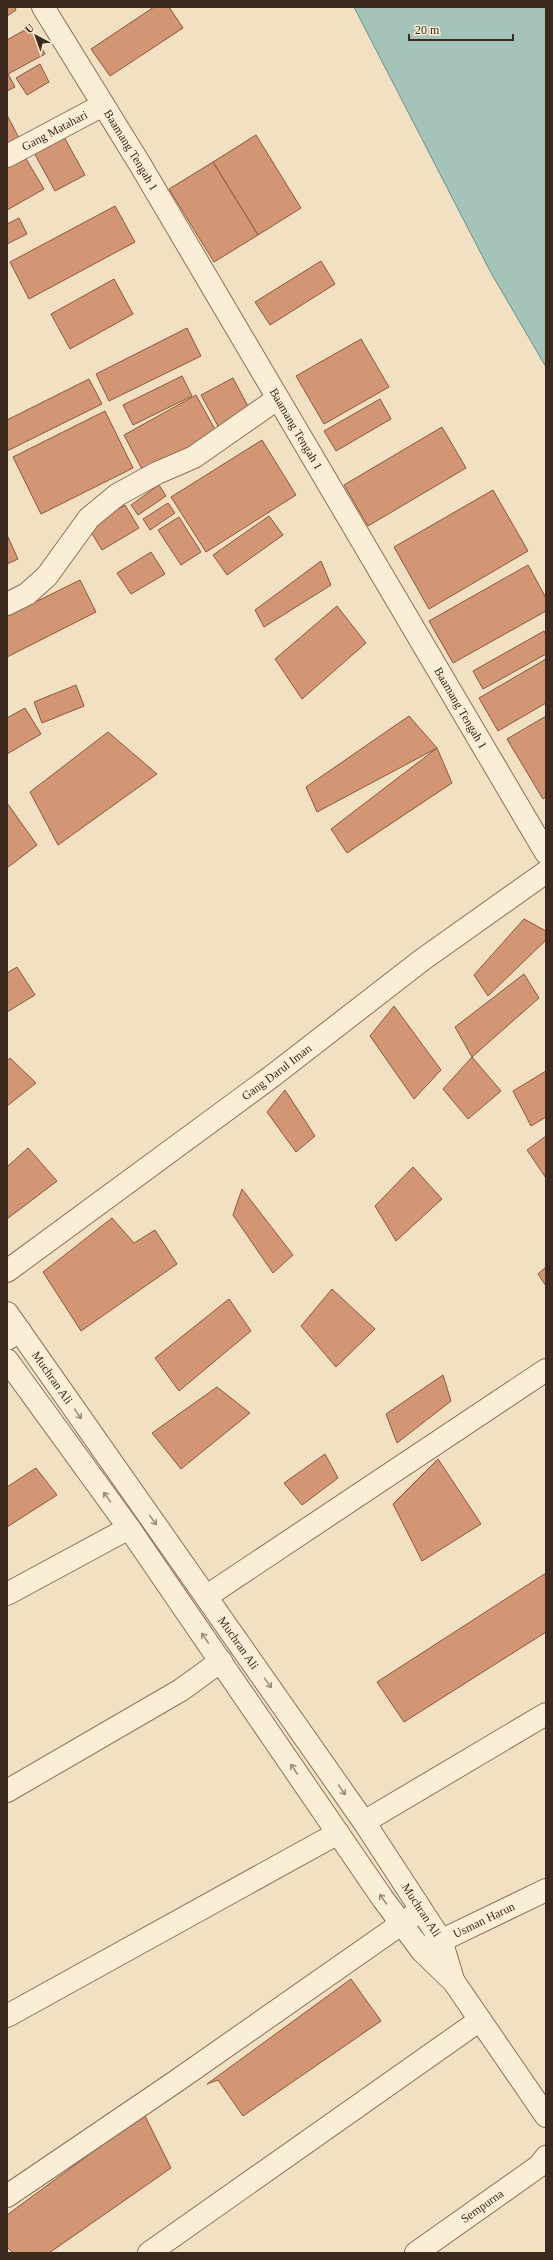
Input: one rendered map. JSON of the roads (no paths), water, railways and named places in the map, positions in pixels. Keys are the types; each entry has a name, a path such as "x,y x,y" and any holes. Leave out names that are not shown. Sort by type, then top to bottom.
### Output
{"street":[{"name":"Baamang Tengah 1","path":"43,7 141,166 546,853"},
{"name":"Gang Matahari","path":"7,156 103,105"},
{"path":"7,604 27,594 47,576 89,518 117,495 157,473 194,457 277,399"},
{"name":"Gang Darul Iman","path":"7,1271 272,1077 422,960 546,872"},
{"name":"Muchran Ali","path":"7,1313 13,1335 207,1596 364,1822 441,1940 454,1982"},
{"name":"Muchran Ali","path":"7,1360 129,1528 401,1923 422,1951 454,1982 546,2116"},
{"path":"207,1596 546,1370"},
{"path":"7,1594 129,1528"},
{"path":"7,1791 181,1690 221,1661"},
{"path":"364,1822 546,1714"},
{"path":"7,2016 338,1833"},
{"name":"Usman Harun","path":"422,1951 441,1940 546,1890"},
{"path":"7,2196 421,1910"},
{"path":"149,2253 480,2020"},
{"name":"Sempurna","path":"416,2253 539,2166 546,2158"}],"water":[{"path":"354,7 546,7 546,367 490,271"}]}
